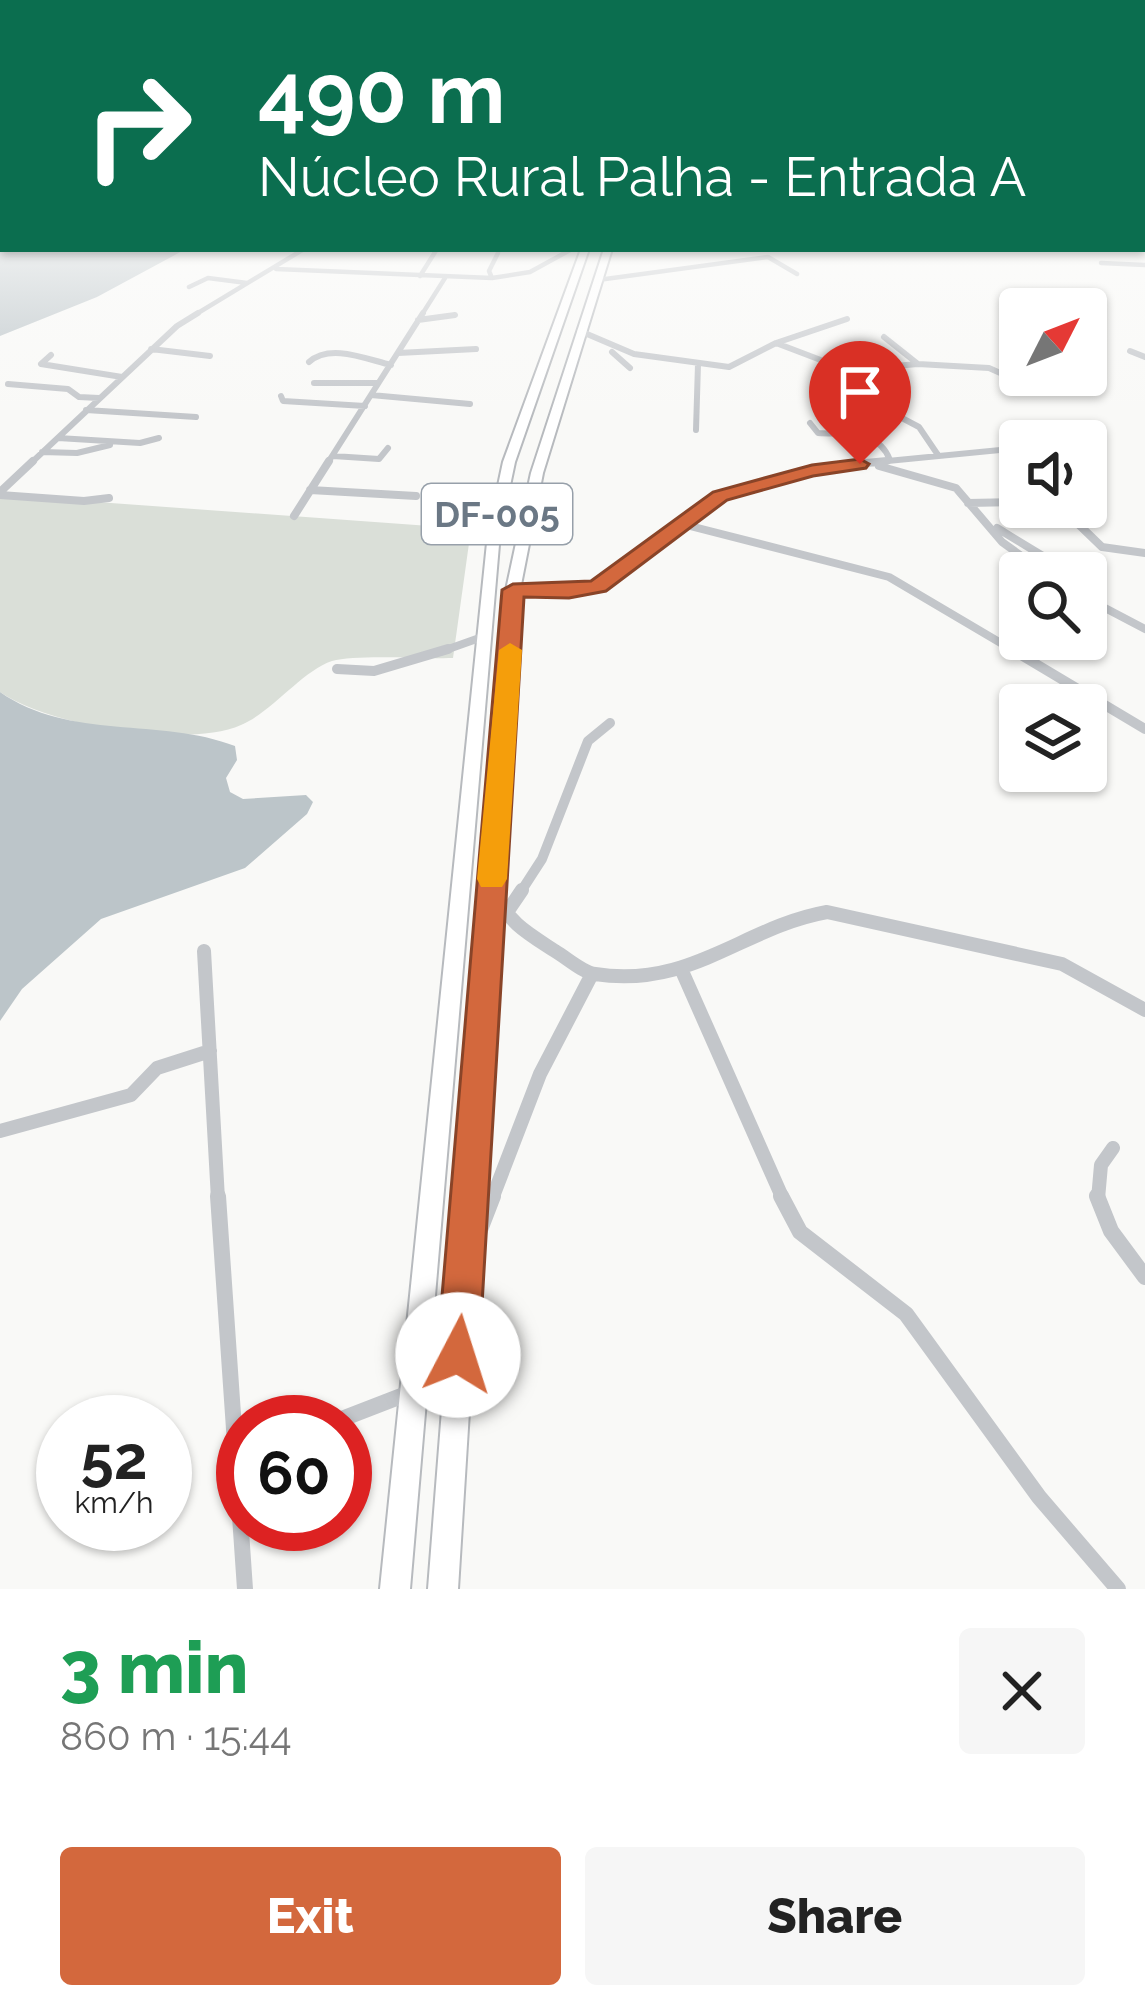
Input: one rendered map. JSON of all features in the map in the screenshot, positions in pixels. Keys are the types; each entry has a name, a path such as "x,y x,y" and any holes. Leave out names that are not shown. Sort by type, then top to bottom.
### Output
{"main road":[{"name":"DF-005","path":"395,1589 502,489 573,273"},
{"name":"DF-005","path":"443,1589 513,590 527,512 600,273"},
{"path":"553,337 578,336"},
{"path":"480,706 492,716 508,710"}],"street":[{"path":"0,494 154,346 263,273"},
{"path":"367,273 445,278 523,273"},
{"path":"491,273 492,278"},
{"path":"598,280 649,273"},
{"path":"189,287 211,278 247,283"},
{"path":"294,516 445,278"},
{"path":"418,320 455,315"},
{"path":"578,336 603,340 634,355 734,367 776,343 847,319"},
{"path":"884,337 918,364"},
{"path":"603,340 621,364 631,368"},
{"path":"776,343 903,394"},
{"path":"154,346 210,356"},
{"path":"398,352 434,355 449,347 476,349"},
{"path":"1130,351 1145,357"},
{"path":"309,362 330,352 391,365"},
{"path":"51,355 41,364 122,376"},
{"path":"697,430 698,364"},
{"path":"847,370 918,364 999,372"},
{"path":"877,382 864,398 919,427 938,455"},
{"path":"314,383 378,383"},
{"path":"8,384 68,389 79,397 99,398"},
{"path":"371,395 470,404"},
{"path":"281,396 284,401 364,406"},
{"path":"86,410 196,417"},
{"path":"810,423 822,434 874,434 890,460"},
{"path":"58,437 140,443 159,438"},
{"path":"42,452 122,446"},
{"path":"333,456 379,459 388,448"},
{"path":"513,590 569,592 598,586 730,491 812,471 999,450"},
{"path":"869,464 952,486 1016,552"},
{"path":"310,490 416,496"},
{"path":"0,494 84,501 110,498"},
{"path":"971,507 999,504"},
{"path":"971,507 1033,552"},
{"path":"686,525 889,578 1145,729"},
{"path":"1082,528 1102,547 1145,554"},
{"path":"1107,609 1145,629"},
{"path":"337,669 350,665 366,671 433,655 485,635"},
{"path":"506,915 542,859 588,741 610,723"},
{"path":"491,886 506,915 592,974 682,971 798,917 827,912 1062,964 1145,1010"},
{"path":"204,951 230,1395"},
{"path":"682,971 723,1056 785,1209 800,1232 906,1314 1039,1498 1118,1589"},
{"path":"466,1266 540,1074 592,974"},
{"path":"0,1131 131,1095 157,1068 210,1052"},
{"path":"1114,1148 1099,1163 1094,1183 1097,1206 1145,1277"},
{"path":"372,1407 411,1392"},
{"path":"244,1551 245,1589"}],"shaded area":[{"path":"0,273 141,273 97,297 0,336"},
{"path":"0,495 471,529 453,658 332,661 309,673 253,719 217,732 154,734 51,715 0,692"},
{"path":"0,692 56,717 176,732 235,746 237,760 226,778 230,792 243,799 306,795 313,802 307,814 245,868 101,919 22,989 0,1021"}],"slow traffic":[{"path":"492,879 510,650"}],"route":[{"path":"458,1355 508,710 513,590 569,592 598,586 730,491 860,464"}]}
